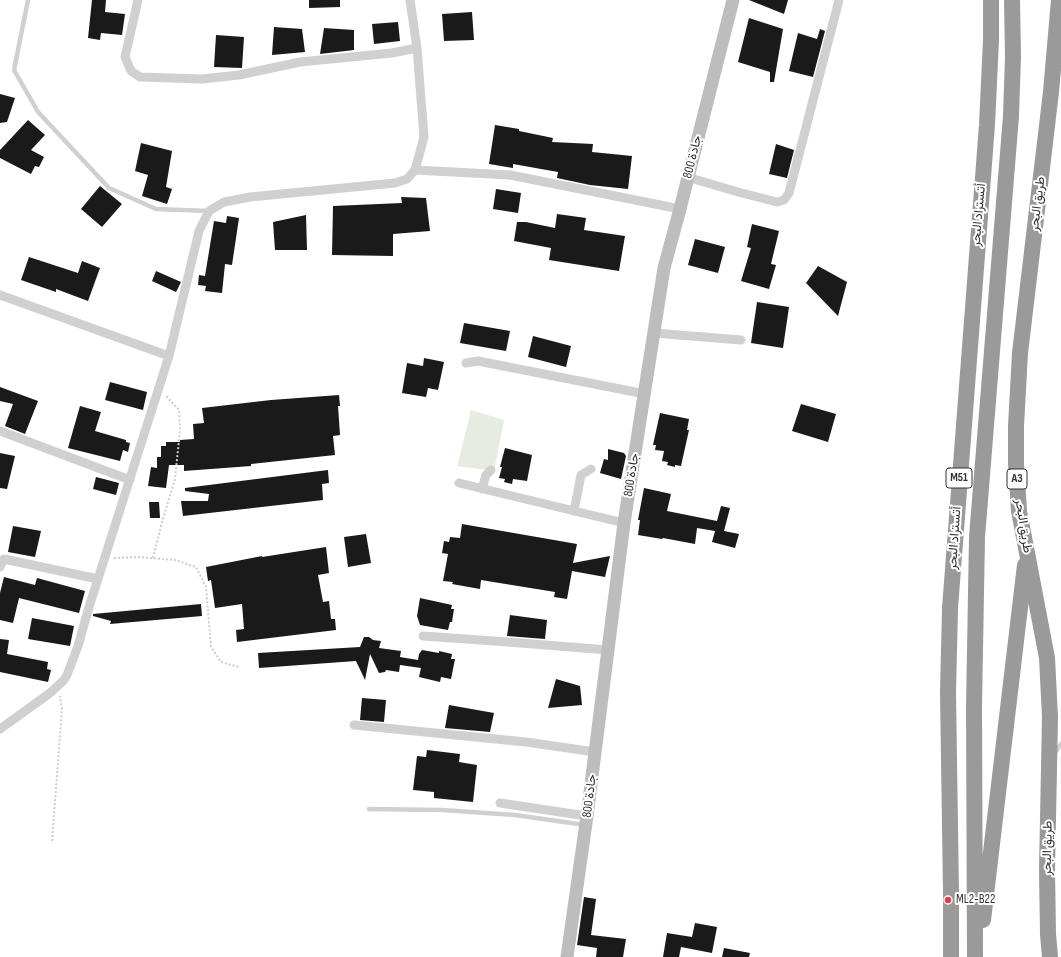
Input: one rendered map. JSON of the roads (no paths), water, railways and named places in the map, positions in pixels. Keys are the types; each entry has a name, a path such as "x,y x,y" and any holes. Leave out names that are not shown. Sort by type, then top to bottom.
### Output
{"highway":[{"name":"أتستراد البحر","path":"951,957 952,893 948,692 950,608 986,125 991,40 991,0"},
{"name":"أتستراد البحر","path":"975,957 974,706 977,537 1011,116 1013,56 1012,0"},
{"name":"طريق البحر","path":"1050,957 1047,870 1050,759 1048,658 1042,623 1026,552 1020,511 1016,464 1020,352 1053,90 1059,0"},
{"path":"979,957 1026,552"}],"main road":[{"name":"جادة 800","path":"567,957 587,821 624,523 664,268 733,0"}],"street":[{"path":"138,0 125,57 131,71 140,77 202,79 239,75 300,62 392,53 417,48"},
{"path":"0,730 58,687 67,674 75,656 169,356 200,231 209,211 224,202 250,197 395,183 407,179 415,170 424,137 417,48 410,0"},
{"path":"687,178 777,202 784,200 789,193 839,0"},
{"path":"415,170 510,176 680,209"},
{"path":"0,295 169,356"},
{"path":"654,333 741,340"},
{"path":"466,363 478,361 645,394"},
{"path":"0,431 130,480"},
{"path":"574,510 581,475 592,469"},
{"path":"482,489 486,476 491,470"},
{"path":"459,483 624,523"},
{"path":"0,567 4,559 98,579"},
{"path":"423,636 608,650"},
{"path":"354,725 526,742 596,752"},
{"path":"500,803 587,821"}],"lane":[{"path":"28,0 14,70 38,112 109,188 156,209 209,211"},
{"path":"1050,759 1061,744"},
{"path":"369,809 457,811 587,821"}],"place":[{"name":"ML2-B22","path":"948,900"}]}
